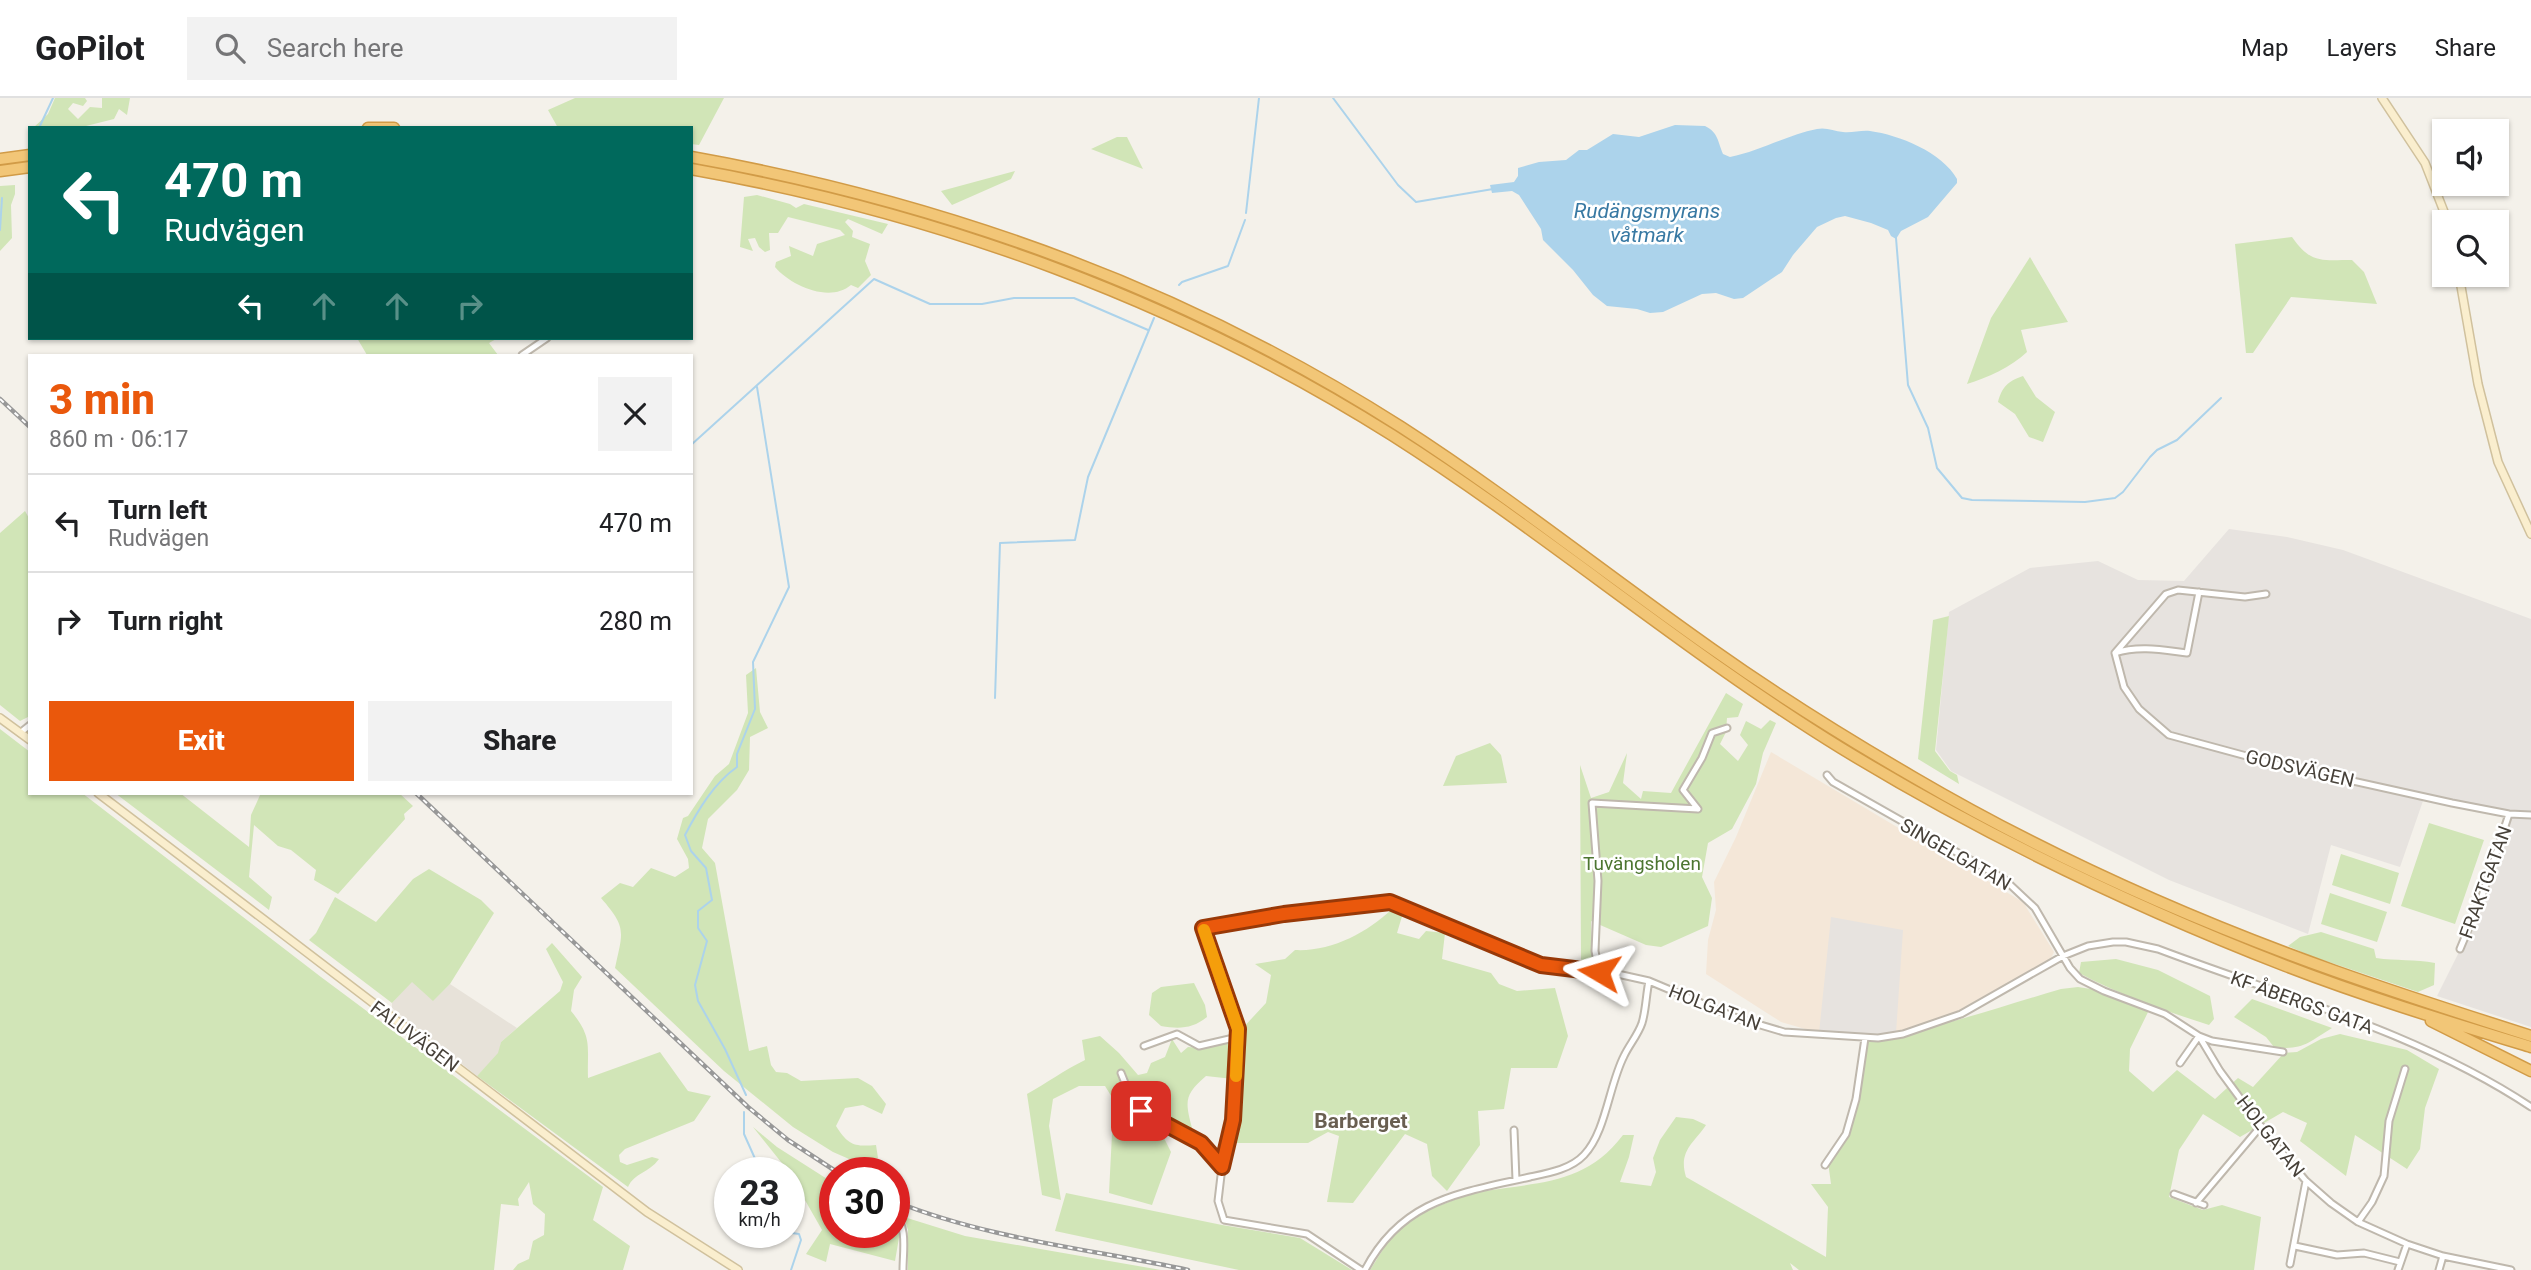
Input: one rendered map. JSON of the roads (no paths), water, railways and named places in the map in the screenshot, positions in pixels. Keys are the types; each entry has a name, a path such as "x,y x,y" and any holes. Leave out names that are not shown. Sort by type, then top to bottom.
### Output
{"highway":[{"path":"0,159 28,155"},
{"path":"693,157 778,172 930,212 1096,270 1223,328 1287,361 1396,424 1778,694 1964,805 2098,873 2226,929 2343,974 2531,1036"},
{"path":"0,171 28,167"},
{"path":"693,169 773,183 850,202 1004,248 1091,281 1230,344 1390,434 1488,500 1771,704 1923,796 2056,866 2155,913 2289,967 2399,1006 2531,1047"},
{"path":"2399,1006 2531,1071"}],"street":[{"path":"2382,98 2425,163 2443,210"},
{"path":"2461,287 2478,384 2498,462 2531,534"},
{"path":"523,354 544,340"},
{"path":"2115,653 2166,594 2178,590 2245,597 2266,594"},
{"path":"2115,653 2148,648 2187,653 2199,592"},
{"name":"GODSVÄGEN","path":"2115,653 2124,687 2139,709 2169,735 2276,764 2509,814 2531,815"},
{"path":"0,718 28,739"},
{"path":"20,733 28,727"},
{"path":"1599,972 1595,951 1598,881 1592,803 1698,809 1682,790 1702,758 1712,733 1727,728"},
{"name":"SINGELGATAN","path":"1827,775 1833,782 1874,807 2004,879 2035,908 2063,956"},
{"name":"FALUVÄGEN","path":"101,795 647,1212 738,1270"},
{"name":"FRAKTGATAN","path":"2460,949 2509,814"},
{"name":"HOLGATAN","path":"1238,1037 1238,1029 1203,928 1284,914 1390,902 1541,965 1649,981 1737,1018 1766,1027 1819,1035 1866,1038 1903,1034 1948,1019 2063,956 2074,973 2086,982 2165,1014 2199,1036 2212,1041 2283,1052"},
{"name":"KF ÅBERGS GATA","path":"2063,956 2088,946 2113,942 2158,949 2417,1046 2490,1082 2531,1107"},
{"path":"1144,1046 1178,1034 1199,1046 1238,1037 1233,1120 1222,1167 1218,1200 1224,1220 1307,1234 1363,1270 1381,1245 1407,1217 1462,1192 1573,1164 1592,1145 1615,1075 1642,1022 1649,981"},
{"path":"2180,1063 2199,1036"},
{"name":"HOLGATAN","path":"2199,1036 2220,1071 2261,1126 2306,1181 2331,1203 2358,1222 2407,1244 2443,1256 2511,1270"},
{"path":"1825,1165 1846,1134 1856,1098 1866,1038"},
{"path":"2358,1222 2372,1202 2384,1176 2389,1121 2405,1069"},
{"path":"1121,1073 1129,1093 1141,1111 1201,1143 1222,1167"},
{"path":"2196,1203 2261,1126"},
{"path":"1514,1129 1516,1180"},
{"path":"2290,1264 2306,1181"},
{"path":"2174,1194 2204,1205"},
{"path":"2295,1246 2337,1255 2364,1253 2397,1267 2407,1244"},
{"path":"903,1248 903,1270"},
{"path":"2440,1270 2443,1256"}],"water":[{"name":"Rudängsmyrans våtmark","path":"1675,125 1709,128 1717,138 1723,154 1730,157 1817,129 1881,133 1931,153 1950,169 1957,183 1928,217 1901,231 1896,239 1888,230 1871,223 1845,216 1836,218 1817,227 1782,272 1743,298 1734,299 1716,293 1702,294 1663,312 1650,313 1607,306 1593,295 1543,240 1541,229 1519,195 1512,191 1492,193 1490,185 1514,182 1518,176 1518,168 1539,162 1566,160 1579,150 1587,150 1613,134 1639,137"}],"waterway":[{"path":"40,126 53,98"},
{"path":"1246,213 1259,98"},
{"path":"1333,98 1398,185 1416,202 1493,189"},
{"path":"0,230 2,198"},
{"path":"1179,285 1228,266 1245,220"},
{"path":"1896,238 1908,385 1928,428 1937,468 1962,498 2085,502 2115,498 2157,450 2177,440 2221,398"},
{"path":"693,443 874,279 930,304 982,304 1014,298 1074,298 1148,330"},
{"path":"995,698 1000,543 1075,540 1088,477 1154,318"},
{"path":"746,1095 725,1049 698,1001 695,985 707,941 698,928 698,911 712,900 706,868 691,851 685,835 714,789 737,767 737,754 755,709 753,662 789,587 757,387"},
{"path":"744,1112 744,1134 754,1157"},
{"path":"791,1270 798,1248"}],"railway":[{"path":"0,399 28,425"},
{"path":"418,795 748,1107 788,1140 819,1160"},
{"path":"910,1207 1002,1234 1188,1270"}],"district":[{"name":"Barberget","path":"1361,1121"}],"park label":[{"name":"Tuvängsholen","path":"1642,863"}]}
